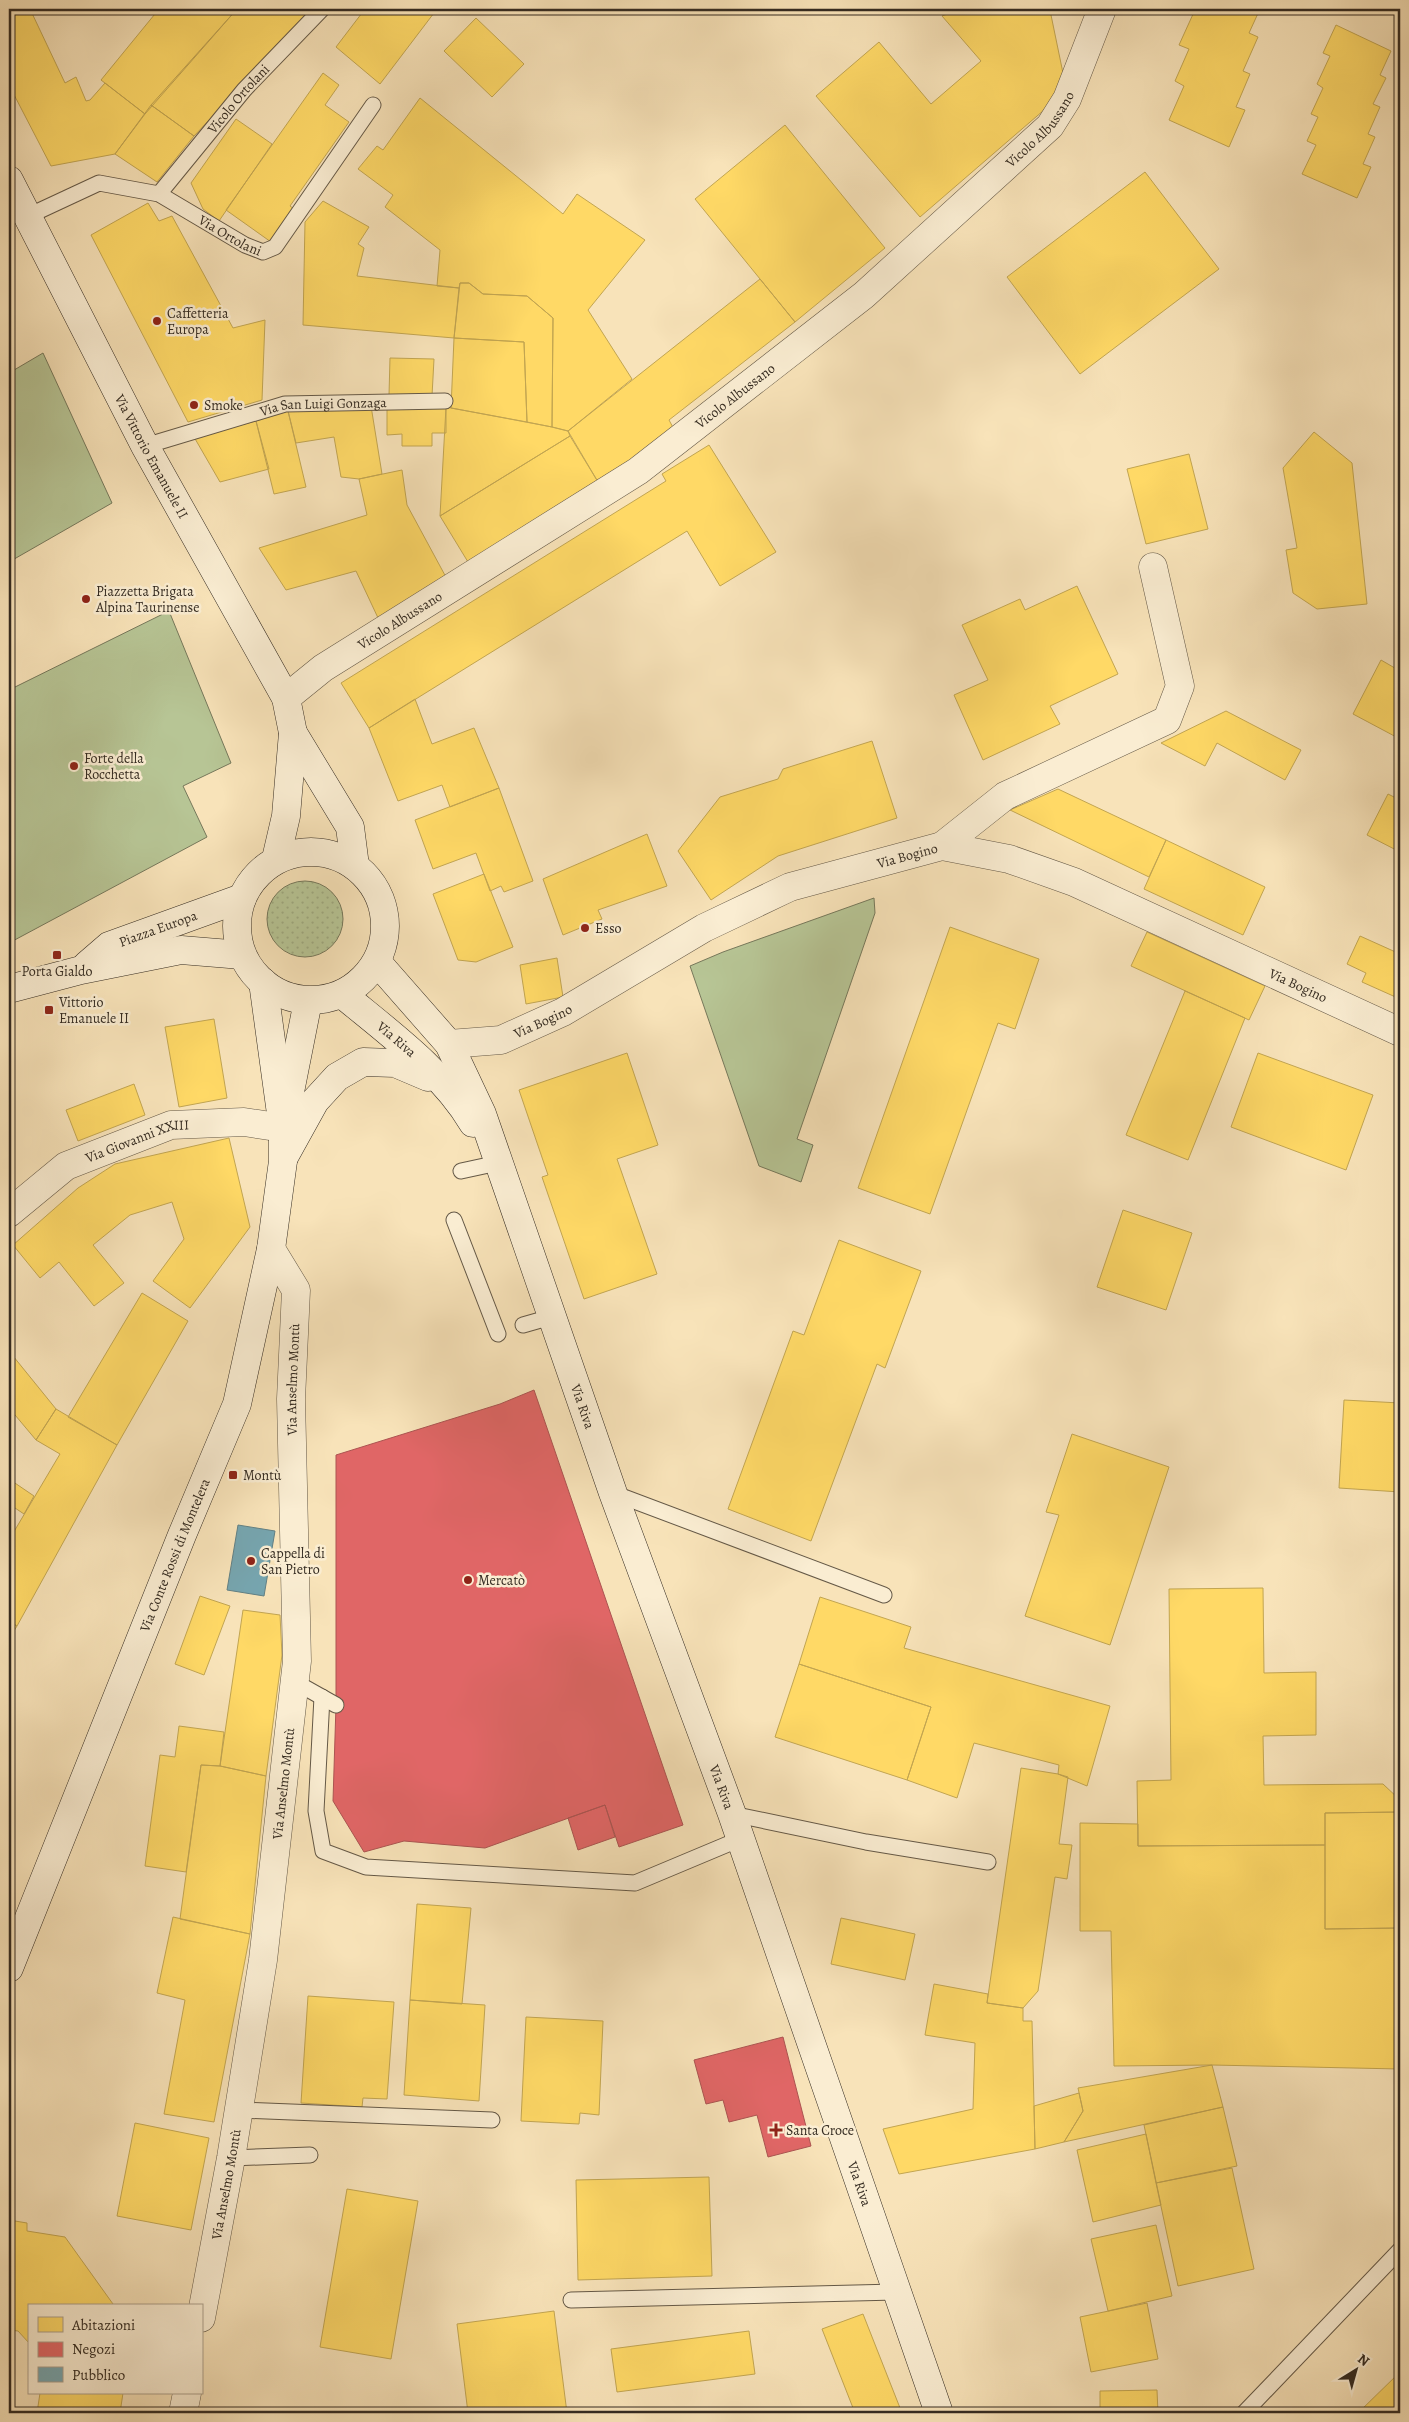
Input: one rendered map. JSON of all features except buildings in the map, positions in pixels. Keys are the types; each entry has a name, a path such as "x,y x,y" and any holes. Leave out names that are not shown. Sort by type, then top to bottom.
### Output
{"street":[{"name":"Vicolo Albussano","path":"286,698 323,668 638,471 864,295 1050,126 1067,99 1102,9"},
{"name":"Via Vittorio Emanuele II","path":"9,180 26,217 145,446 286,698 293,733 286,816 276,860"},
{"path":"942,846 1005,796 1167,720 1180,686 1153,566"},
{"name":"Via Vittorio Emanuele II","path":"293,733 350,827 355,866"},
{"name":"Via Bogino","path":"450,1044 501,1040 563,1012 704,928 790,887 942,846 1008,860 1074,882 1400,1032"},
{"path":"303,852 330,854 355,866 378,893 386,928 377,962 350,990 325,1000 308,1001 279,994 255,976 242,955 236,924 242,898 255,876 276,860 303,852"},
{"name":"Piazza Europa","path":"80,970 109,946 242,898"},
{"name":"Piazza Europa","path":"9,989 80,970 181,950 242,955"},
{"name":"Via Riva","path":"377,962 450,1044 482,1114 613,1493 736,1826 896,2292 940,2413"},
{"name":"Via Conte Rossi di Montelera","path":"9,1968 182,1535 237,1404 271,1249 283,1161 283,1128 263,982"},
{"name":"Via Riva","path":"350,990 417,1032 450,1044"},
{"name":"Via Riva","path":"350,990 461,1103 498,1163"},
{"name":"Via Conte Rossi di Montelera","path":"283,1128 308,1001"},
{"path":"283,1161 315,1101 337,1077 363,1062 395,1063 441,1082"},
{"name":"Via Giovanni XXIII","path":"9,1212 66,1166 171,1125 244,1122 283,1128"},
{"name":"Via Anselmo Montù","path":"202,2313 231,2158 263,1960 297,1661 291,1399 296,1290 271,1249"},
{"path":"184,2413 187,2394"}],"lane":[{"name":"Vicolo Ortolani","path":"159,194 244,90 322,9"},
{"name":"Via Ortolani","path":"26,217 99,183 159,194 245,246 263,252 275,247 373,104"},
{"name":"Via San Luigi Gonzaga","path":"145,446 285,404 445,401"},
{"path":"461,1171 498,1163"},
{"path":"454,1220 498,1334"},
{"path":"523,1325 551,1317"},
{"path":"613,1493 884,1595"},
{"path":"295,1682 336,1705"},
{"path":"322,1696 316,1811 323,1851 366,1867 635,1883 736,1826 866,1842 988,1862"},
{"path":"239,2110 492,2120"},
{"path":"231,2158 310,2155"},
{"path":"1244,2413 1400,2250"},
{"path":"572,2300 896,2292"}],"green space":[{"path":"43,353 112,503 9,562 9,373"},
{"path":"169,611 231,763 183,786 207,837 9,943 9,690"},
{"path":"298,881 312,881 326,887 337,898 343,912 340,934 332,946 312,957 298,957 284,951 273,940 267,926 267,912 273,898 284,887"},
{"path":"874,898 875,913 797,1139 813,1145 801,1182 759,1166 690,966 723,952"}],"place":[{"name":"Caffetteria Europa","path":"157,321"},
{"name":"Smoke","path":"194,405"},
{"name":"Piazzetta Brigata Alpina Taurinense","path":"86,599"},
{"name":"Forte della Rocchetta","path":"74,766"},
{"name":"Esso","path":"585,928"},
{"name":"Porta Gialdo","path":"57,955"},
{"name":"Vittorio Emanuele II","path":"49,1010"},
{"name":"Montù","path":"233,1475"},
{"name":"Cappella di San Pietro","path":"251,1561"},
{"name":"Mercatò","path":"468,1580"},
{"name":"Santa Croce","path":"776,2130"}]}
